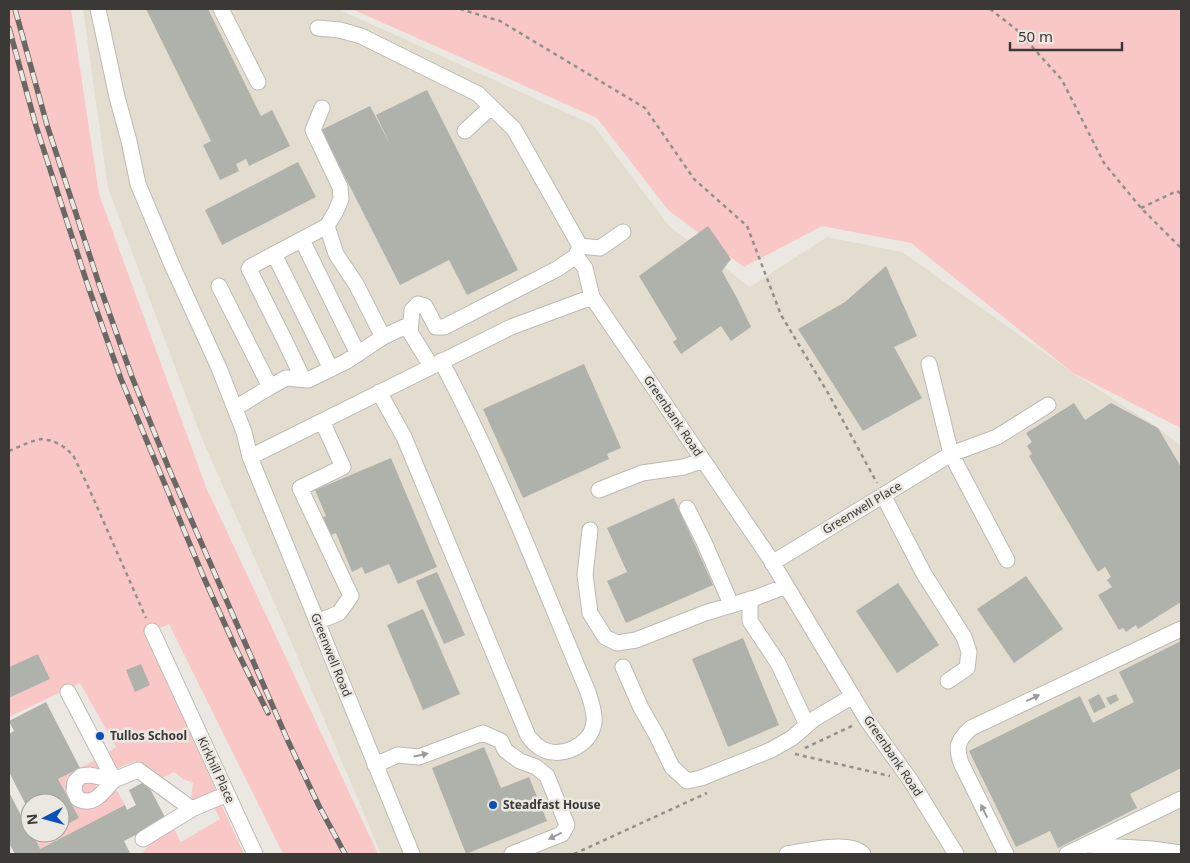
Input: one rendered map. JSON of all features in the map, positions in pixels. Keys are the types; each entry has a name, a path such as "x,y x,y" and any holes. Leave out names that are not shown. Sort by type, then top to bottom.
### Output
{"street":[{"name":"Greenwell Road","path":"98,9 138,184 219,368 244,432 250,456 412,854"},
{"path":"221,9 258,82"},
{"name":"Greenbank Road","path":"318,28 340,30 361,36 478,94 514,129 570,226 592,298 772,563 867,720 911,781 956,854"},
{"path":"465,132 491,107"},
{"path":"302,379 286,341 250,271 250,267 327,226 339,204 341,192 313,130 322,108"},
{"path":"327,226 336,254 356,284 383,337"},
{"path":"410,332 412,310 418,304 425,306 436,327 444,327 557,269 578,251 600,248 623,232"},
{"path":"302,240 358,354"},
{"path":"274,254 331,369"},
{"path":"219,286 270,386"},
{"path":"250,456 511,326 592,298"},
{"path":"235,408 286,378 308,380 404,327 410,332 466,406 588,692 593,708 594,724 584,742 572,750 550,752 539,748 528,736 404,437 379,392"},
{"path":"928,364 951,454 1007,560"},
{"name":"Greenwell Place","path":"772,563 951,454 998,437 1048,405"},
{"path":"317,622 339,613 352,596 300,488 343,467 322,421"},
{"path":"599,490 642,473 684,467 703,460"},
{"path":"883,495 924,574 964,636 969,652 967,668 948,681"},
{"path":"687,508 704,542 730,604"},
{"path":"590,530 585,575 590,613 605,637 617,643 636,640 730,604 786,586"},
{"path":"750,599 750,621 778,662 807,725"},
{"path":"1006,854 957,752 963,735 971,728 1181,628"},
{"name":"Kirkhill Place","path":"152,631 255,854"},
{"path":"624,667 641,708 672,767 687,781 701,778 771,750 792,738 814,719 853,696"},
{"path":"68,692 114,780 138,770 192,809"},
{"path":"375,765 398,755 419,758 483,733 500,741 505,750 520,761 536,767 546,776 567,825 562,834 512,854"},
{"path":"142,839 192,809 227,794"},
{"path":"1067,854 1084,849 1181,799"},
{"path":"786,854 831,846 860,851 863,854"},
{"path":"1084,849 1152,849 1181,853"}],"path":[{"path":"460,9 500,21 645,108 694,179 746,226 781,316 828,393 883,495"},
{"path":"990,9 1017,30 1062,80 1104,163 1141,208 1181,248"},
{"path":"1141,208 1178,192 1181,194"},
{"path":"9,451 41,439 52,441 72,455 87,484 152,631"},
{"path":"794,753 911,781"}],"shaded area":[{"path":"9,9 71,9 99,194 206,487 378,854 283,854 169,624 146,634 217,793 202,799 191,799 193,783 183,779 174,772 161,779 135,761 116,769 106,754 116,747 80,683 9,717 9,698 50,679 38,654 9,667"},
{"path":"83,9 338,9 593,125 669,226 750,287 827,237 902,252 1073,373 1158,428 1181,446 1181,854 381,854 287,632 200,434 108,188"},
{"path":"352,9 1181,9 1181,428 1073,373 911,243 822,226 744,267 668,210 597,118"},
{"path":"97,759 103,773 85,770 73,801 114,790 118,792 125,805 70,833 70,822 78,818 70,802 70,793 65,793 58,779"},
{"path":"94,781 96,792 91,797 80,794 82,782"},
{"path":"221,804 244,854 142,854 152,841 174,829 181,842 220,819 214,807"},
{"path":"37,843 52,843 40,849"}],"building":[{"path":"146,9 208,9 261,116 272,110 290,146 249,166 246,159 236,164 239,171 220,180 203,145 211,141"},
{"path":"427,90 518,270 467,295 449,260 400,285 321,130 370,106 391,146 376,115"},
{"path":"298,162 316,197 222,245 205,210"},
{"path":"708,226 731,259 722,271 751,327 731,341 721,326 681,354 673,342 677,339 639,276"},
{"path":"886,266 917,336 894,347 922,398 863,431 798,329 845,302"},
{"path":"584,364 621,448 607,454 609,459 523,498 483,409"},
{"path":"1074,403 1085,420 1111,403 1158,428 1181,467 1181,602 1138,629 1136,625 1126,632 1123,628 1119,630 1098,595 1112,587 1107,580 1111,577 1105,567 1098,572 1029,456 1032,454 1027,446 1032,442 1026,433"},
{"path":"391,458 437,567 398,584 389,564 365,574 362,567 352,572 336,533 326,537 319,519 326,516 315,490"},
{"path":"674,498 713,585 626,623 607,581 627,572 607,528"},
{"path":"437,572 465,635 444,644 416,581"},
{"path":"1026,576 1063,629 1014,663 977,609"},
{"path":"898,583 939,645 897,673 856,611"},
{"path":"423,609 460,694 423,710 387,625"},
{"path":"743,638 779,725 728,747 692,659"},
{"path":"1181,641 1181,768 1130,794 1137,808 1058,848 1050,831 1016,847 969,751 1080,696 1093,723 1134,702 1119,672"},
{"path":"38,654 50,679 9,698 9,667"},
{"path":"141,664 150,685 135,692 126,670"},
{"path":"1099,694 1106,707 1094,713 1088,700"},
{"path":"1116,694 1119,700 1110,705 1106,698"},
{"path":"46,702 80,768 58,779 66,793 20,793 9,772 9,734 14,731 9,721"},
{"name":"Steadfast House","path":"484,747 501,788 529,777 547,821 466,854 432,768"},
{"path":"146,781 166,819 124,841 130,853 128,854 15,854 9,843 9,792 20,814 20,843 37,843 40,849 52,843 70,843 70,833 125,805 127,810 136,805 129,790"},
{"path":"70,801 79,818 70,823"}],"railway":[{"path":"15,9 47,125 99,284 132,377 169,469 288,741 319,806 345,854"},
{"path":"9,28 36,126 88,286 121,379 204,578 268,713"}],"place":[{"name":"Tullos School","path":"100,736"},
{"name":"Steadfast House","path":"493,805"}]}
